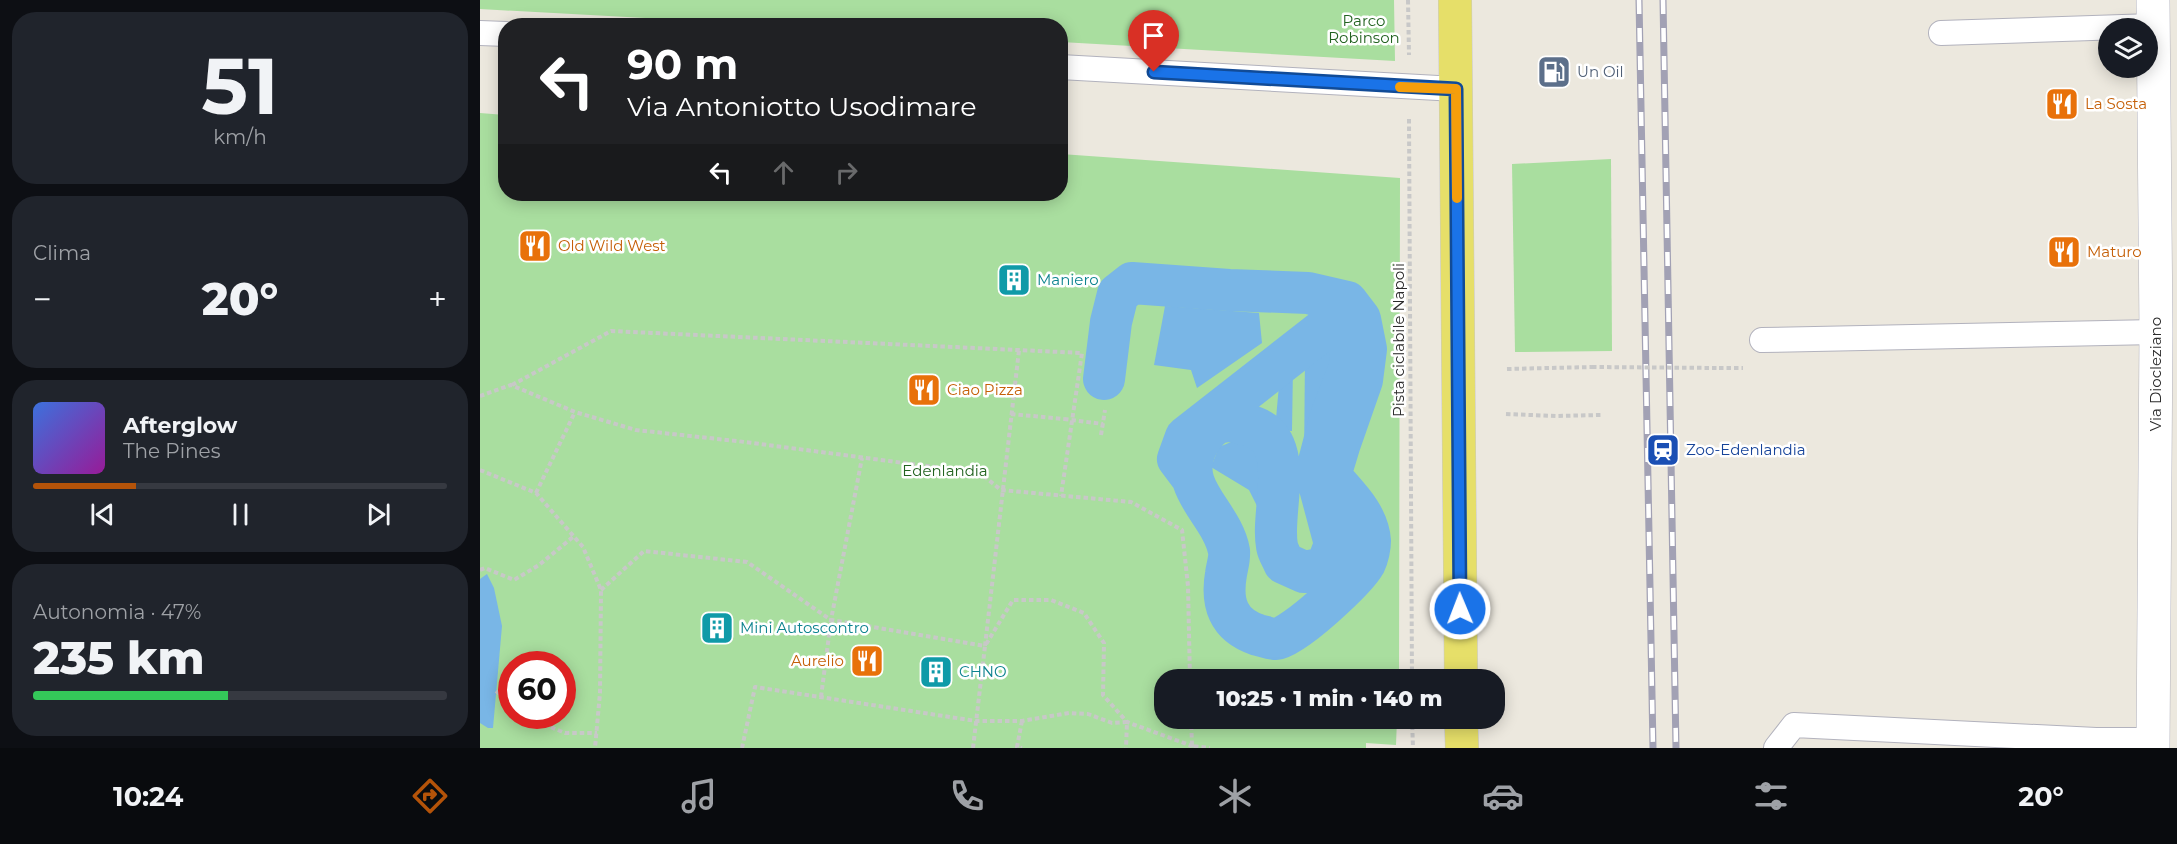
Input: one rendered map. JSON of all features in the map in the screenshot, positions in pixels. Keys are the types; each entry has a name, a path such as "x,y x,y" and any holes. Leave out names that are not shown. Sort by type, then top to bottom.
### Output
{"main road":[{"path":"1455,0 1461,669"},
{"path":"1461,729 1462,748"}],"street":[{"name":"Via Diocleziano","path":"2153,13 2156,332 2153,744"}],"lane":[{"path":"1941,33 2153,13"},
{"path":"480,33 498,34"},
{"path":"1068,67 1456,89"},
{"path":"1762,340 2156,332"},
{"path":"1776,748 1794,726 2064,736 2153,744"}],"path":[{"name":"Pista ciclabile Napoli","path":"1408,0 1412,669"},
{"path":"481,396 511,385 611,331 1082,353 1060,496"},
{"path":"974,748 1001,490 1019,350"},
{"path":"1507,369 1719,368"},
{"path":"511,385 575,412 636,430 980,473 1001,490 1131,502 1182,530 1188,586 1190,669"},
{"path":"1101,435 1105,410"},
{"path":"536,493 575,412"},
{"path":"1011,414 1103,424"},
{"path":"1506,414 1601,415"},
{"path":"821,697 831,620 862,458"},
{"path":"480,470 536,493 583,547 601,590 600,693 595,748"},
{"path":"480,570 485,568 514,580 539,565 573,537"},
{"path":"601,590 644,551 747,562 831,620 985,646"},
{"path":"985,646 1013,600 1051,600 1084,614 1104,643 1103,695 1127,722 1126,748"},
{"path":"742,748 755,687 976,721 1022,721 1069,713 1088,714 1112,723 1127,722 1192,747 1210,748"},
{"path":"1022,721 1017,747 1022,748"},
{"path":"555,729 565,733 597,734"},
{"path":"1191,729 1192,747"},
{"path":"1412,729 1413,748"}],"green space":[{"name":"Parco Robinson","path":"480,0 1394,0 1395,61 1068,42 1068,18 645,18 480,9"},
{"name":"Edenlandia","path":"480,113 498,114 498,201 1068,201 1068,154 1400,178 1399,669 1154,669 1154,729 1397,729 1396,745 1366,743 1366,748 480,748"},
{"path":"1611,159 1612,351 1515,352 1512,164"}],"water":[{"path":"1165,306 1259,313 1262,343 1197,388 1191,370 1154,365"},
{"path":"1313,345 1340,355 1310,464 1304,464 1305,355"},
{"path":"1293,366 1292,431 1275,430 1279,385"},
{"path":"1243,437 1258,442 1271,458 1271,511 1260,512 1249,490 1211,467 1219,447"},
{"path":"487,574 494,588 502,626 493,728 480,723 480,579"}],"waterway":[{"path":"1104,379 1111,322 1118,294 1132,283 1308,293 1347,302 1360,319 1366,349 1362,380 1330,476 1361,514 1370,541 1365,563 1350,581 1310,618 1285,636 1276,639 1248,631 1233,619 1229,612 1225,594 1229,551 1225,537 1196,489 1192,476 1192,463 1196,448 1207,431 1216,424 1236,422 1263,432 1273,444 1278,459 1276,531 1280,555 1284,563 1304,572 1326,568 1335,544 1316,473 1331,416 1351,364 1350,347 1343,332 1323,330 1186,437 1178,459 1190,475"}],"railway":[{"path":"1639,0 1653,748"},
{"path":"1663,0 1676,748"}],"slow traffic":[{"path":"1400,87 1456,89 1457,198"}],"place":[{"name":"Un Oil","path":"1554,72"},
{"name":"La Sosta","path":"2062,104"},
{"name":"Old Wild West","path":"535,246"},
{"name":"Maturo","path":"2064,252"},
{"name":"Maniero","path":"1014,280"},
{"name":"Ciao Pizza","path":"924,390"},
{"name":"Zoo-Edenlandia","path":"1663,450"},
{"name":"Mini Autoscontro","path":"717,628"},
{"name":"Aurelio","path":"867,661"},
{"name":"CHNO","path":"936,672"}],"route":[{"path":"1154,72 1456,89 1460,609"}]}
